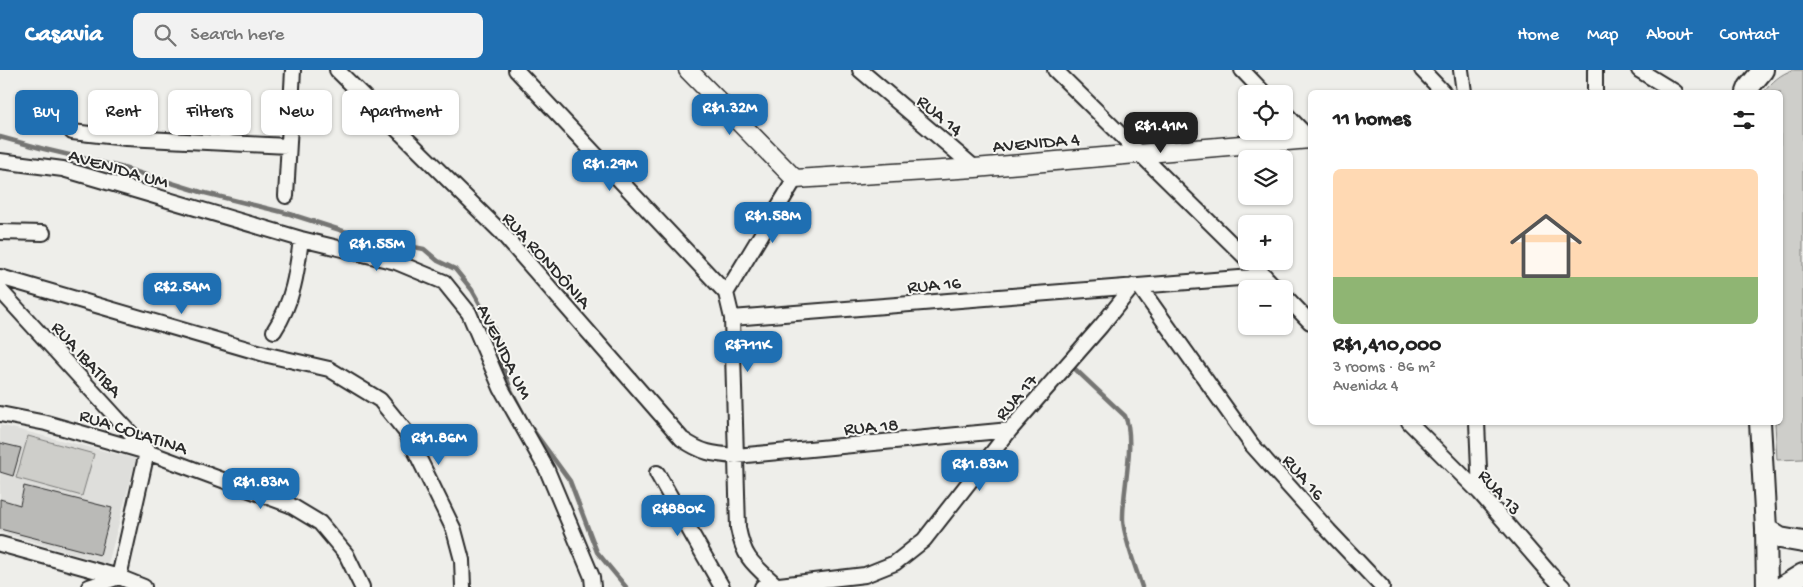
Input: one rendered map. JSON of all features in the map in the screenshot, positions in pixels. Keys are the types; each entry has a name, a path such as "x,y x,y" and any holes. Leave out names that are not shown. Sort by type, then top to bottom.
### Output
{"main road":[{"path":"1740,70 1742,90"},
{"path":"1748,90 1764,70"},
{"path":"1760,425 1767,587"},
{"path":"1766,529 1780,538 1803,542"},
{"path":"1782,587 1803,574"}],"street":[{"path":"286,196 293,70"},
{"name":"RUA RONDÔNIA","path":"337,70 501,232 682,439 696,449 712,454 736,456"},
{"path":"516,70 726,294 732,318 738,528 742,547 769,586"},
{"path":"688,70 795,179 726,294"},
{"name":"RUA 14","path":"860,70 976,168"},
{"path":"1055,70 1238,250"},
{"path":"1242,70 1256,85"},
{"path":"1422,70 1441,90"},
{"path":"1461,70 1464,90"},
{"path":"1594,90 1595,70"},
{"path":"1639,70 1672,90"},
{"path":"1293,121 1308,137"},
{"path":"78,133 126,138 288,146"},
{"name":"AVENIDA 4","path":"795,179 976,168 1308,139"},
{"name":"AVENIDA UM","path":"0,161 63,169 301,239 396,262 444,282 469,313 501,388 546,470 592,577 594,587"},
{"path":"0,232 43,233"},
{"path":"274,331 282,320 293,292 301,239"},
{"path":"1258,270 1268,280"},
{"name":"RUA 16","path":"732,318 1264,276"},
{"path":"0,277 268,355 329,369 380,400 406,432 454,530 462,560 463,587"},
{"name":"RUA 16","path":"1136,286 1252,445 1382,587"},
{"name":"RUA 17","path":"769,586 865,575 896,563 924,540 1010,430 1136,286"},
{"name":"RUA IBATIBA","path":"0,290 147,452"},
{"path":"1293,304 1308,320"},
{"name":"RUA COLATINA","path":"0,414 46,423 147,452 290,505 320,523 346,554 362,587"},
{"name":"RUA 13","path":"1413,425 1480,493 1549,574 1563,587"},
{"path":"1477,425 1480,493"},
{"name":"RUA 18","path":"736,456 1010,430"},
{"path":"119,577 147,452"},
{"path":"658,473 722,587"},
{"path":"0,544 119,577 144,587"},
{"path":"1543,587 1549,574"},
{"path":"89,587 119,577"}],"shaded area":[{"path":"1793,70 1803,70 1803,459 1777,460 1775,425 1783,425 1783,90 1766,90 1784,74"},
{"path":"0,425 136,459 108,564 0,532"},
{"path":"28,436 94,454 82,496 16,478"}],"building":[{"path":"0,443 21,448 13,476 0,472"},
{"path":"24,486 112,508 100,555 0,529 0,499 20,505"}],"waterway":[{"path":"0,137 120,167 201,192 290,214 359,236 424,249 438,261 455,269 472,290 492,325 497,336 502,365 511,390 530,426 570,481 597,552 626,587"},
{"path":"1074,368 1125,416 1128,426 1129,452 1123,520 1128,545 1142,587"}]}
